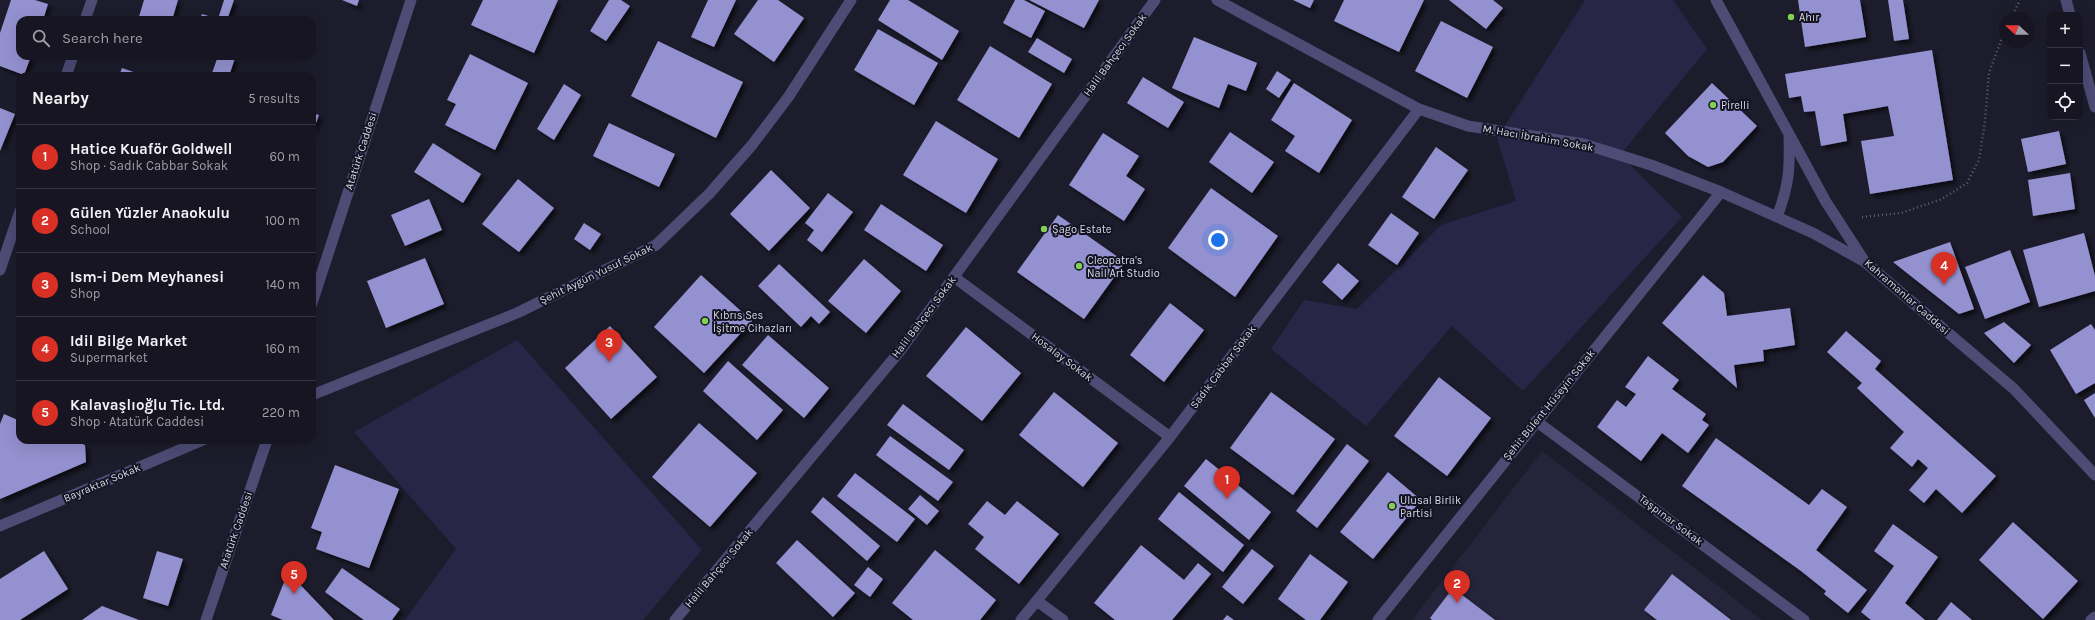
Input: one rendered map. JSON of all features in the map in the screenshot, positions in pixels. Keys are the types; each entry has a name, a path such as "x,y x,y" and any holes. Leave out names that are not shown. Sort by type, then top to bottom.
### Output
{"street":[{"path":"86,16 92,0"},
{"name":"Atatürk Caddesi","path":"316,291 411,0"},
{"name":"Şehit Aygün Yusuf Sokak","path":"316,393 517,313 656,245 709,194 752,145 789,96 849,0"},
{"name":"Halil Bahçecı Sokak","path":"675,620 900,351 1156,0"},
{"name":"M. Hacı İbrahim Sokak","path":"1217,0 1419,109 1468,126 1584,144 1650,165 1721,192 1813,233 1865,262"},
{"name":"Kahramanlar Caddesi","path":"1717,0 1789,134 1837,219 1865,262 2014,389 2095,475"},
{"path":"2066,0 2069,12"},
{"path":"67,72 72,60"},
{"path":"2083,64 2095,107"},
{"name":"Sadık Cabbar Sokak","path":"1021,620 1170,437 1419,109"},
{"path":"1776,217 1784,199 1790,172 1789,134"},
{"name":"Şehit Bülent Hüseyin Sokak","path":"1378,620 1536,420 1721,192"},
{"path":"0,270 16,223"},
{"name":"Hosalay Sokak","path":"954,277 1170,437"},
{"name":"Taşpınar Sokak","path":"1536,420 1804,620"},
{"name":"Bayraktar Sokak","path":"0,526 194,444"},
{"name":"Atatürk Caddesi","path":"206,620 266,444"},
{"path":"1037,601 1063,620"},
{"path":"2091,620 2095,617"}],"path":[{"path":"2014,12 2020,0"},
{"path":"1837,219 1901,213 1942,199 1967,183 1979,160 1985,121 1989,73 1999,46"}],"shaded area":[{"path":"1585,0 1673,0 1707,49 1620,155 1682,217 1523,391 1452,326 1366,426 1271,349 1304,300 1357,309 1441,225 1516,201 1497,138"},
{"path":"517,340 702,550 643,620 405,620 456,549 354,432"},
{"path":"1542,451 1762,620 1412,620"}],"building":[{"path":"11,0 35,0 48,4 44,16 16,16 16,60 30,60 25,72 16,72 0,66 0,33"},
{"path":"144,0 178,0 173,16 139,16"},
{"path":"224,0 234,0 228,16 219,16"},
{"path":"342,0 359,0 357,6"},
{"path":"483,0 558,0 534,53 471,25"},
{"path":"609,0 621,0 630,6 606,41 590,31"},
{"path":"708,0 736,0 714,47 691,37"},
{"path":"758,0 778,0 804,18 774,62 734,34"},
{"path":"890,0 908,0 959,31 942,60 878,20"},
{"path":"1015,0 1024,0 1045,11 1031,38 1003,23"},
{"path":"1029,0 1099,0 1084,28"},
{"path":"1293,0 1314,0 1310,8"},
{"path":"1344,0 1424,0 1399,52 1334,21"},
{"path":"1449,0 1493,0 1503,8 1486,29"},
{"path":"1798,0 1860,0 1866,37 1805,47"},
{"path":"1888,0 1903,0 1909,39 1894,41"},
{"path":"1441,21 1493,47 1467,98 1415,71"},
{"path":"878,29 938,63 914,105 854,70"},
{"path":"1194,37 1257,63 1246,91 1228,84 1219,108 1172,88"},
{"path":"1037,38 1072,59 1064,73 1028,52"},
{"path":"658,41 743,82 716,138 631,96"},
{"path":"990,46 1052,84 1019,138 957,100"},
{"path":"1932,50 1953,180 1870,194 1861,141 1894,136 1888,106 1843,114 1847,141 1821,146 1815,111 1804,112 1801,96 1789,98 1785,74"},
{"path":"470,54 528,83 495,150 445,125 456,104 447,100"},
{"path":"217,60 234,60 230,72 212,72"},
{"path":"122,68 134,72 120,72"},
{"path":"1277,71 1291,80 1279,98 1266,89"},
{"path":"1143,77 1184,102 1168,128 1127,103"},
{"path":"1294,83 1352,120 1319,173 1285,151 1295,136 1271,120"},
{"name":"Pirelli","path":"1712,83 1757,126 1723,162 1708,167 1688,156 1665,133"},
{"path":"564,84 581,95 554,140 537,129"},
{"path":"0,108 15,114 0,151"},
{"path":"316,114 319,115 316,123"},
{"path":"936,121 998,159 966,213 903,175"},
{"path":"609,123 675,154 659,187 593,156"},
{"path":"2059,131 2066,164 2028,172 2021,139"},
{"path":"1230,132 1274,162 1252,193 1209,162"},
{"path":"1103,133 1139,156 1126,176 1145,189 1124,221 1069,185"},
{"path":"433,143 481,174 463,203 414,172"},
{"path":"1436,147 1468,170 1434,219 1402,197"},
{"path":"771,170 810,208 769,251 730,214"},
{"path":"2070,173 2075,209 2033,216 2028,180"},
{"path":"518,179 554,208 519,252 482,224"},
{"path":"1211,188 1278,236 1235,297 1168,248"},
{"path":"828,193 853,212 822,252 807,240 814,230 805,223"},
{"path":"429,199 442,230 405,246 391,215"},
{"path":"881,204 943,245 926,271 864,230"},
{"path":"1391,213 1419,233 1397,265 1368,245"},
{"path":"1058,215 1125,262 1084,319 1017,272"},
{"path":"584,223 601,234 590,250 574,239"},
{"path":"2084,233 2095,276 2095,291 2039,307 2023,250"},
{"path":"1950,242 1974,309 1959,314 1893,262"},
{"path":"2010,250 2030,302 1985,319 1965,267"},
{"path":"425,258 444,304 386,328 367,281"},
{"path":"864,259 901,291 866,333 828,301"},
{"path":"1338,263 1359,281 1342,300 1322,282"},
{"path":"779,264 830,312 819,324 811,316 801,327 758,286"},
{"path":"701,275 752,321 704,373 654,327"},
{"path":"1703,275 1724,293 1727,316 1790,308 1795,345 1763,350 1764,361 1734,365 1737,388 1662,323"},
{"path":"1170,303 1204,330 1164,382 1130,355"},
{"path":"2004,322 2031,345 2014,363 1984,333"},
{"path":"2091,324 2095,330 2095,383 2076,394 2050,350"},
{"path":"610,326 657,377 611,419 565,368"},
{"path":"966,327 1021,373 982,421 926,376"},
{"path":"1846,331 1881,361 1875,369 1996,476 1962,513 1936,489 1924,503 1909,490 1928,468 1918,459 1912,467 1890,448 1904,432 1857,388 1862,383 1827,352"},
{"path":"768,335 829,388 804,418 742,365"},
{"path":"1648,356 1679,380 1672,389 1706,414 1702,420 1709,425 1688,453 1662,433 1641,461 1597,427 1617,400 1626,407 1636,394 1625,387"},
{"path":"728,361 783,410 757,440 703,391"},
{"path":"1439,377 1491,418 1447,476 1394,436"},
{"path":"1054,392 1118,443 1083,487 1019,435"},
{"path":"1271,392 1335,439 1293,495 1230,448"},
{"path":"2095,393 2095,418 2084,400"},
{"path":"903,404 964,450 949,470 887,425"},
{"path":"4,414 16,419 16,444 85,445 86,462 0,499 0,424"},
{"path":"699,423 757,473 710,527 652,477"},
{"path":"890,436 953,482 938,501 876,455"},
{"path":"1716,438 1809,505 1822,489 1847,507 1816,550 1867,590 1848,613 1824,594 1826,591 1801,571 1682,486"},
{"path":"1347,444 1369,461 1317,528 1296,511"},
{"path":"1206,459 1271,512 1249,540 1184,486"},
{"path":"335,465 399,489 369,568 316,549 322,532 311,528"},
{"path":"1388,472 1421,500 1373,559 1340,532"},
{"path":"855,473 915,519 897,542 837,496"},
{"path":"1179,492 1244,545 1223,572 1158,519"},
{"path":"920,495 939,511 927,525 908,509"},
{"path":"823,497 880,546 867,561 811,512"},
{"path":"987,501 1005,515 1017,501 1059,534 1019,584 975,549 984,537 968,524"},
{"path":"2013,522 2078,581 2043,619 1979,560"},
{"path":"1893,524 1938,557 1905,603 1925,620 1871,620 1861,612 1894,566 1874,551"},
{"path":"797,540 855,593 833,617 776,563"},
{"path":"1141,545 1184,580 1198,563 1211,574 1172,620 1115,620 1094,603"},
{"path":"1252,549 1274,566 1243,604 1222,587"},
{"path":"935,550 996,600 980,620 913,620 892,603"},
{"path":"44,551 68,589 20,620 0,620 0,579"},
{"path":"157,551 183,559 168,606 143,598"},
{"path":"1310,554 1348,582 1320,620 1306,620 1278,599"},
{"path":"868,567 883,579 870,597 854,585"},
{"path":"342,568 400,609 392,620 364,620 325,592"},
{"path":"288,572 334,620 283,620 271,615"},
{"path":"1672,574 1731,620 1657,620 1644,610"},
{"path":"1453,588 1495,620 1432,620 1430,618"},
{"path":"1951,602 1972,620 1937,620"},
{"path":"102,606 139,620 82,620"},
{"path":"1227,615 1234,620 1223,620"}],"place":[{"name":"Ahır","path":"1791,17"},
{"name":"Pirelli","path":"1713,105"},
{"name":"Şago Estate","path":"1044,229"},
{"name":"Cleopatra's Nail Art Studio","path":"1079,266"},
{"name":"Idil Bilge Market","path":"1944,285"},
{"name":"Kıbrıs Ses İşitme Cihazları","path":"705,321"},
{"name":"Ism-i Dem Meyhanesi","path":"609,362"},
{"name":"Hatice Kuaför Goldwell","path":"1227,499"},
{"name":"Ulusal Birlik Partisi","path":"1392,506"},
{"name":"Kalavaşlıoğlu Tic. Ltd.","path":"294,594"},
{"name":"Gülen Yüzler Anaokulu","path":"1457,603"}]}
